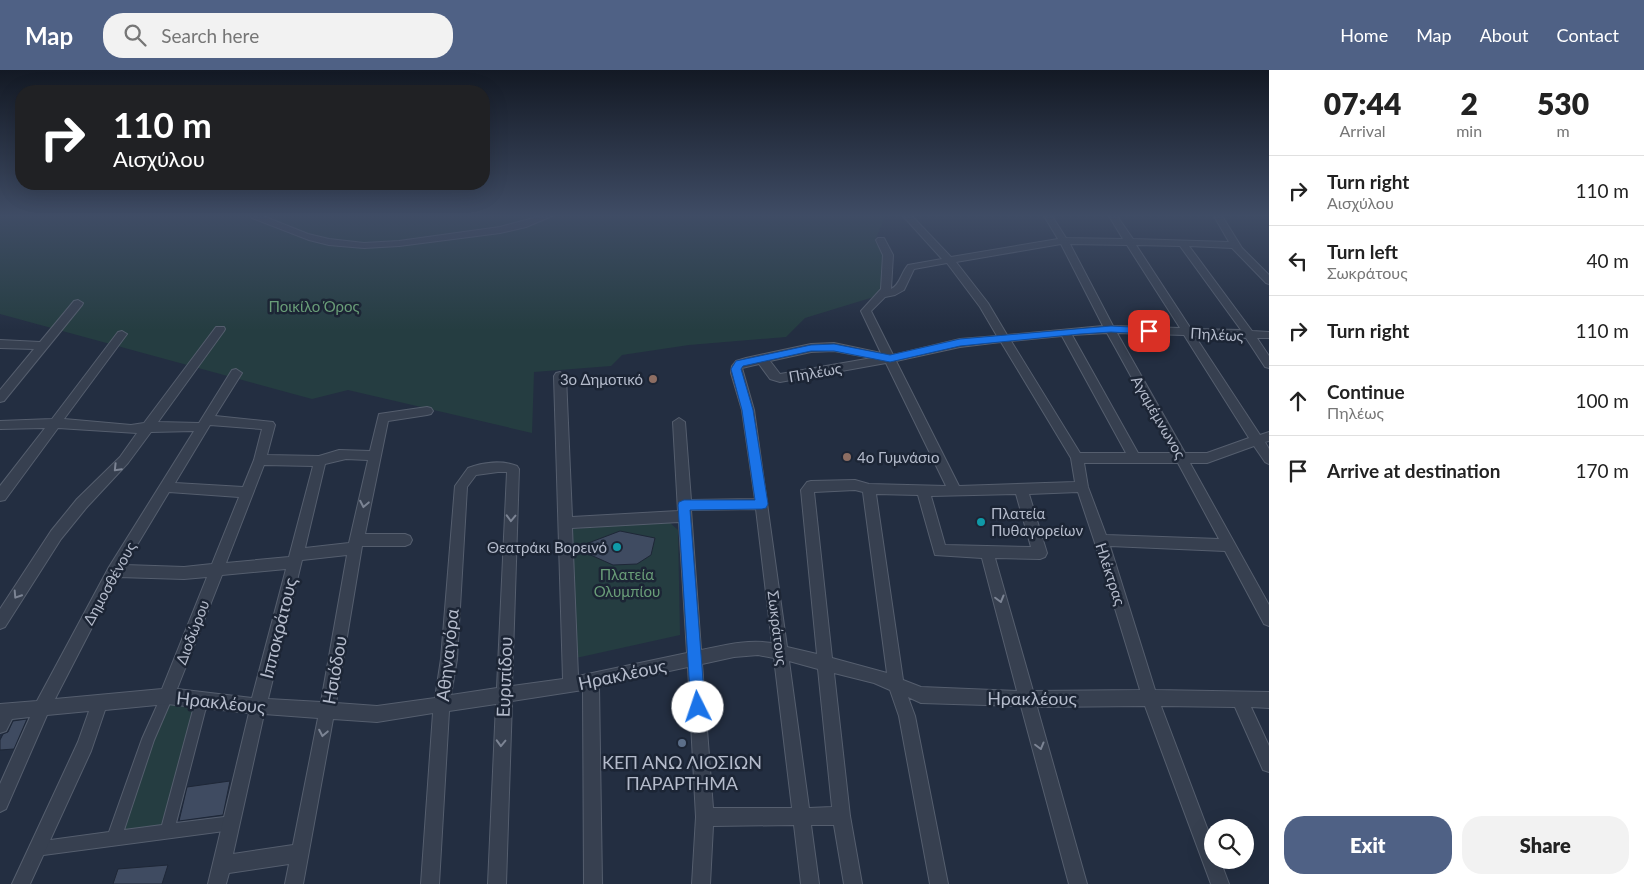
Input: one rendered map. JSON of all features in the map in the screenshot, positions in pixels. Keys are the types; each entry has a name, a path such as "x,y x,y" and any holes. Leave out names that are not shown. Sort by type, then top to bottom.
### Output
{"street":[{"path":"888,254 886,290 866,312 954,491"},
{"name":"Ηλέκτρας","path":"943,254 972,288 1077,458 1082,487 1101,540 1150,698 1220,884"},
{"path":"882,294 896,291 903,286 908,269 912,266 990,254"},
{"name":"Αγαμέμνωνος","path":"1071,254 1269,619"},
{"path":"1138,254 1188,332 1263,438 1269,459"},
{"path":"1190,254 1269,364"},
{"path":"1243,254 1269,281"},
{"path":"0,398 78,303"},
{"path":"0,622 56,534 82,503 124,460 220,329"},
{"name":"Πηλέως","path":"760,359 766,362 774,376 780,378 890,359 960,342 1065,332 1111,329 1269,335"},
{"path":"1065,332 1135,459"},
{"path":"0,496 122,334"},
{"path":"0,344 42,346"},
{"path":"760,359 811,348 834,348 890,359"},
{"name":"Σωκράτους","path":"760,359 740,363 736,369 748,410 762,504 810,884"},
{"name":"Δημοσθένους","path":"0,802 42,708 114,571 236,373"},
{"path":"560,376 571,685"},
{"name":"Ησιόδου","path":"294,884 356,544 373,456 383,417 427,411"},
{"path":"680,422 704,817 701,884"},
{"path":"0,426 54,423 146,429 205,424"},
{"name":"Διοδώρου","path":"114,838 148,739 167,696 260,460 270,425 205,424"},
{"path":"1077,458 1208,458 1263,438"},
{"path":"260,460 320,461 339,455 358,453 373,456"},
{"name":"Ιπποκράτους","path":"217,884 258,706 320,461"},
{"name":"Αθηναγόρα","path":"430,884 442,704 449,659 461,486 472,471 498,467 513,469"},
{"name":"Ευριπίδου","path":"497,884 513,469"},
{"path":"853,884 841,816 807,490 811,486 855,485 869,489 954,491 1082,487"},
{"path":"166,488 246,492"},
{"path":"869,489 896,684 907,716 940,884"},
{"path":"924,490 940,551 1040,552 1021,489"},
{"path":"566,523 684,510 762,504"},
{"path":"114,571 184,572 217,569 295,558 356,544 405,540"},
{"path":"1101,540 1229,544"},
{"path":"987,552 1078,884"},
{"name":"Ηρακλέους","path":"2,716 42,708 167,696 258,706 377,714 571,685 734,650 758,648 875,676 921,695 1027,699 1150,698 1269,700"},
{"path":"591,681 593,884"},
{"path":"1239,699 1269,764"},
{"path":"167,831 199,710 204,700"},
{"path":"21,884 85,745 100,702"},
{"path":"704,817 801,814 841,816"},
{"path":"36,849 232,823"},
{"path":"222,865 300,853"}],"green space":[{"name":"Ποικίλο Όρος","path":"0,254 884,254 883,289 877,296 805,318 786,337 689,345 622,355 611,366 534,372 532,433 348,390 312,399 0,314"},
{"name":"Πλατεία Ολυμπίου","path":"669,522 678,530 680,635 576,658 573,529"},
{"path":"167,696 204,700 167,831 114,838"}],"building":[{"name":"Θεατράκι Βορεινό","path":"620,531 655,538 651,555 637,564 613,565 575,548"},
{"path":"27,719 14,749 0,750 0,740 3,734 8,732 13,721"},
{"path":"230,781 223,815 179,821 187,787"},
{"path":"168,865 162,884 113,884 118,869"}],"place":[{"name":"3ο Δημοτικό","path":"653,379"},
{"name":"4ο Γυμνάσιο","path":"847,457"},
{"name":"Πλατεία Πυθαγορείων","path":"981,522"},
{"name":"Θεατράκι Βορεινό","path":"617,547"},
{"name":"ΚΕΠ ΑΝΩ ΛΙΟΣΙΩΝ ΠΑΡΑΡΤΗΜΑ","path":"682,743"}],"route":[{"path":"698,707 684,505 762,504 748,410 736,369 740,363 811,348 834,348 890,359 960,342 1111,329 1149,331"}]}
